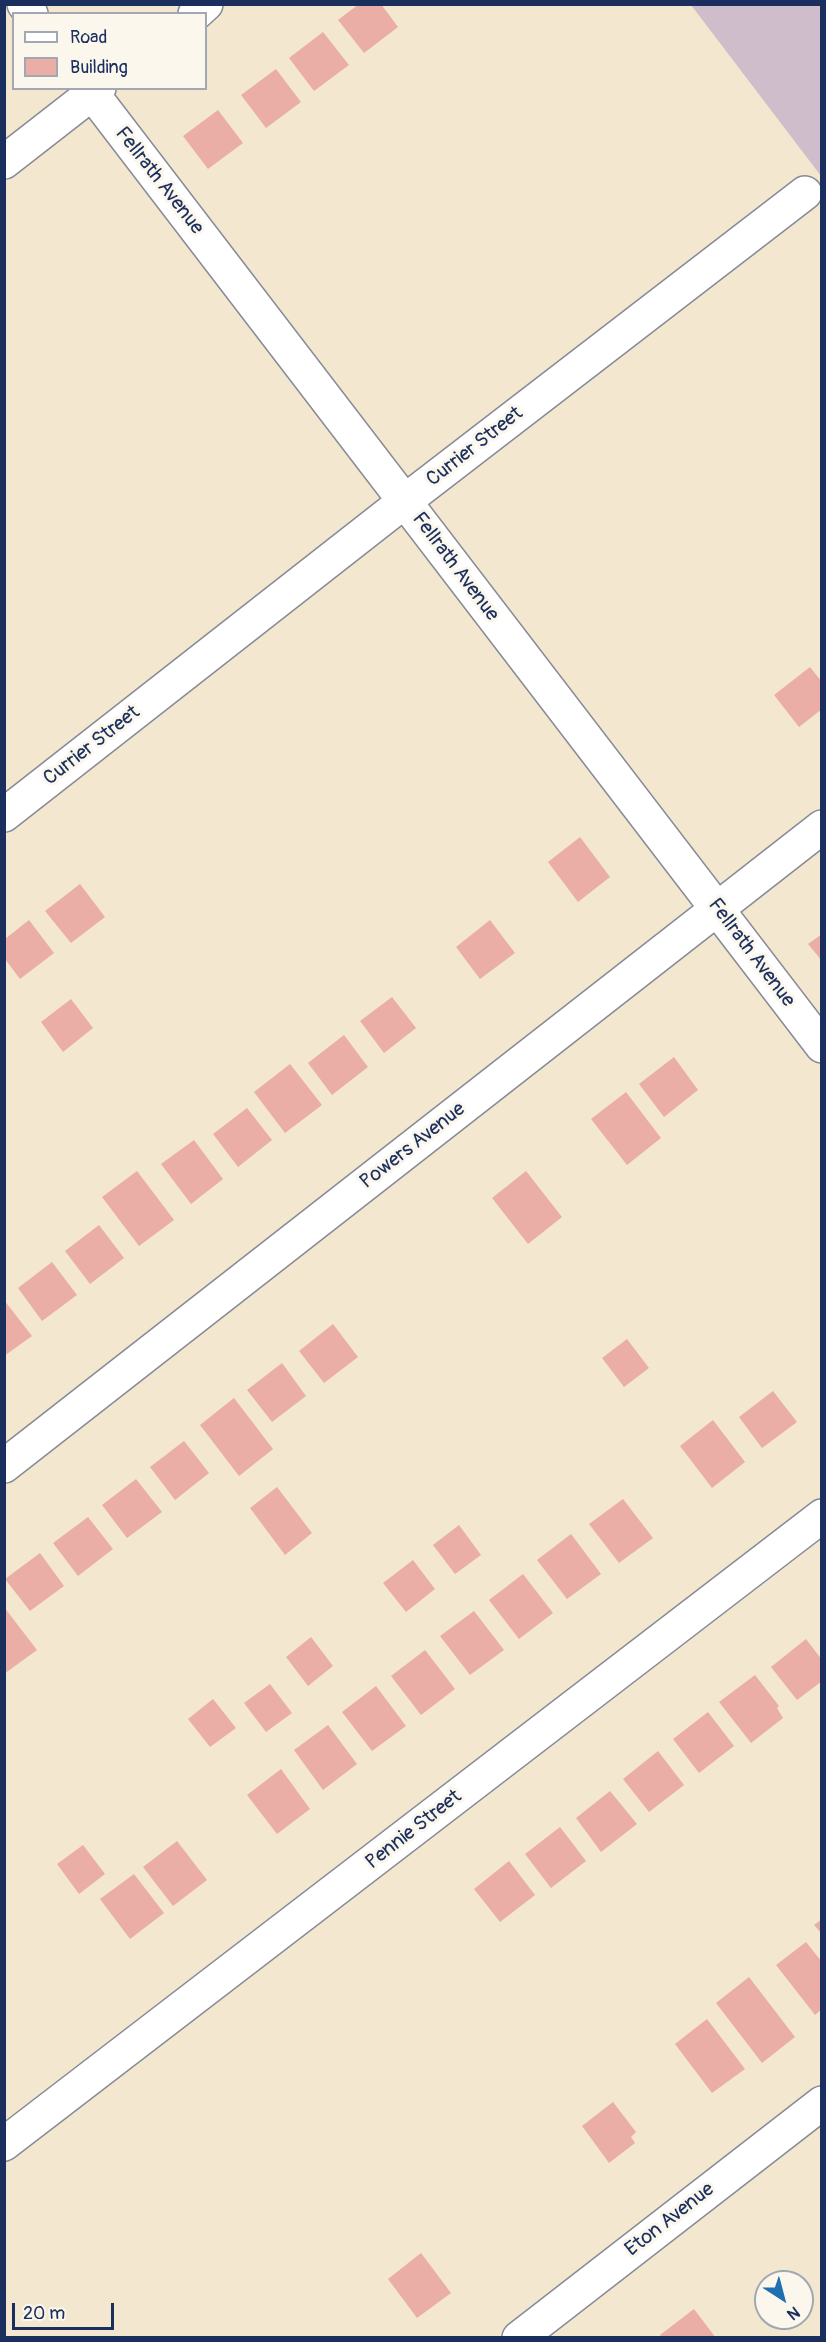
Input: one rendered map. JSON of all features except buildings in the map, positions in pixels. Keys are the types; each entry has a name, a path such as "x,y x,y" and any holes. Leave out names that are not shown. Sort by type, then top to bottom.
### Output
{"street":[{"path":"4,162 93,90"},
{"name":"Fellrath Avenue","path":"93,90 822,1046"},
{"name":"Currier Street","path":"4,814 805,193"},
{"name":"Powers Avenue","path":"4,1466 822,827"},
{"name":"Pennie Street","path":"4,2144 822,1516"},
{"name":"Eton Avenue","path":"519,2337 822,2103"}],"shaded area":[{"path":"691,5 821,5 821,176"}]}
